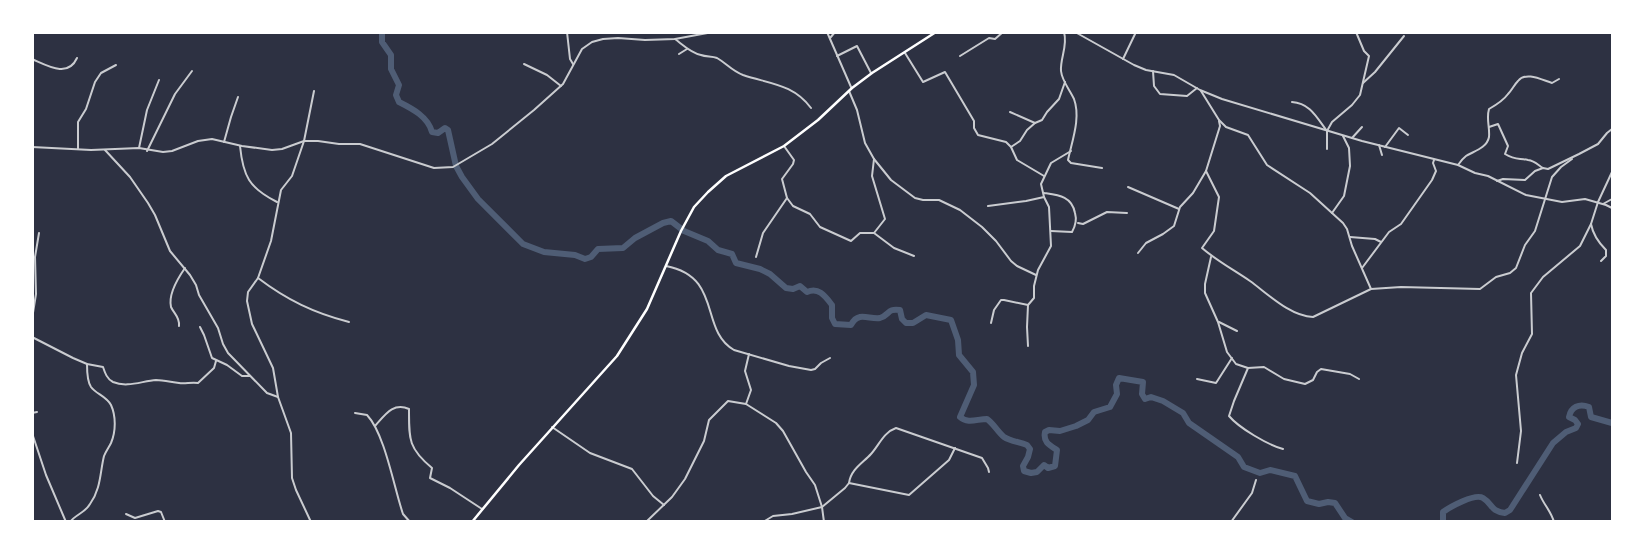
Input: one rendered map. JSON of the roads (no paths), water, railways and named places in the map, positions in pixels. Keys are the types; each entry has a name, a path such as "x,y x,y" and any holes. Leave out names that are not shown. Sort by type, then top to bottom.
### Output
{"main road":[{"path":"472,522 552,427 583,396 625,344 647,309 694,207 718,182 784,146 818,120 852,88 872,73 936,32"}],"street":[{"path":"567,32 570,59 573,64"},
{"path":"32,147 106,150 139,148 163,152 207,140 272,150 282,149 304,141 360,144 434,168 453,167 499,138 534,110 561,86 582,49 597,40 675,38 713,32"},
{"path":"827,32 852,88"},
{"path":"960,56 989,38 995,39 1003,32"},
{"path":"1064,32 1065,43 1061,70 1077,111 1069,162 1102,168"},
{"path":"1075,32 1146,70 1174,75 1200,90 1222,99 1343,136 1458,165 1517,191 1562,202 1585,200 1598,202 1612,208"},
{"path":"1123,59 1136,32"},
{"path":"1327,149 1327,131 1332,122 1352,105 1360,95 1363,83 1369,56 1364,51 1356,32"},
{"path":"830,38 836,33"},
{"path":"1363,83 1376,72 1404,36"},
{"path":"675,38 687,49 700,55 716,58 724,65 740,73 791,89 802,97 811,108"},
{"path":"837,56 857,46 872,73"},
{"path":"679,54 687,49"},
{"path":"906,53 923,82 945,72 974,121 974,128 978,135 1002,140 1010,147 1017,160 1044,176"},
{"path":"32,59 60,70 74,64 77,58"},
{"path":"524,64 544,74 561,86"},
{"path":"78,149 78,122 86,109 95,82 101,73 116,65"},
{"path":"147,150 170,103 192,70"},
{"path":"1154,71 1154,86 1160,94 1187,96 1197,88"},
{"path":"1458,165 1464,157 1487,142 1489,137 1488,109 1506,97 1519,79 1526,76 1535,77 1552,83 1559,79"},
{"path":"139,148 147,110 159,80"},
{"path":"1010,147 1020,141 1027,130 1035,123 1042,120 1059,99 1065,82"},
{"path":"1200,90 1219,120 1226,127 1248,136 1267,164 1310,192 1345,226 1371,289"},
{"path":"311,522 292,478 291,433 278,397 273,368 259,342 248,312 247,297 258,278 271,241 281,190 292,176 304,141 314,91"},
{"path":"849,91 857,110 862,135 874,159 891,180 908,194 920,200 939,200 960,210 982,227 996,241 1011,261 1036,275"},
{"path":"224,142 238,97"},
{"path":"1292,102 1311,109 1327,131"},
{"path":"1010,112 1035,123"},
{"path":"1138,252 1146,243 1164,234 1174,226 1179,208 1194,193 1206,171 1220,126 1219,120"},
{"path":"1489,127 1498,124 1508,146 1505,154 1512,158 1528,159 1543,168"},
{"path":"1352,138 1362,128"},
{"path":"1385,146 1399,128 1408,135"},
{"path":"1497,181 1503,179 1525,180 1535,171 1543,168 1548,169 1598,144 1612,129"},
{"path":"1332,213 1344,196 1350,166 1349,148 1343,136"},
{"path":"1379,145 1382,155"},
{"path":"240,146 244,170 252,186 263,195 278,202"},
{"path":"784,146 794,160 782,179 787,198 793,206 810,214 820,227 851,241 860,233 874,233 894,248 914,256"},
{"path":"106,150 130,177 155,215 170,250 193,280 228,352 267,393 278,397"},
{"path":"1028,346 1026,327 1028,305 1034,298 1036,275 1050,250 1049,207 1044,197 1042,184 1051,163 1070,151"},
{"path":"1206,171 1220,197 1214,231 1202,248 1291,310 1304,316 1313,316 1371,289 1401,287 1480,289 1491,279 1510,273 1516,268 1525,245 1536,231 1552,178 1572,158"},
{"path":"874,159 872,176 884,219 874,233"},
{"path":"1362,268 1389,232 1401,224 1432,180 1436,171 1433,164 1434,159"},
{"path":"1517,463 1521,431 1516,375 1522,353 1532,334 1532,293 1543,277 1580,246 1612,172"},
{"path":"1128,187 1179,208"},
{"path":"1044,193 1060,195 1070,201 1075,211 1076,223 1071,232 1051,231"},
{"path":"988,206 1044,197"},
{"path":"756,257 763,233 787,198"},
{"path":"1603,204 1612,199"},
{"path":"1076,223 1084,224 1107,212 1127,213"},
{"path":"1591,224 1592,233 1606,250 1606,256 1601,261"},
{"path":"32,319 36,294 35,257 39,232"},
{"path":"1350,236 1375,239 1381,242"},
{"path":"1212,256 1204,287 1205,293 1218,322 1227,352 1238,366 1248,368 1264,367 1281,378 1305,384 1313,380 1321,369 1350,374 1359,379"},
{"path":"666,266 675,268 688,275 700,285 712,318 724,342 734,350 789,366 813,370 830,358"},
{"path":"179,326 178,316 171,305 171,299 177,280 185,268"},
{"path":"258,278 289,300 308,309 349,322"},
{"path":"991,323 994,310 1000,300 1028,305"},
{"path":"1218,322 1237,331"},
{"path":"200,327 207,342 210,356 242,376 250,376"},
{"path":"32,337 87,364 102,367 111,381 126,385 159,380 180,383 198,382 214,368 216,361"},
{"path":"746,404 751,390 745,372 749,354"},
{"path":"1197,380 1216,383 1232,358"},
{"path":"32,432 46,475 68,522 85,511 92,502 101,477 105,454 113,438 114,431 112,408 105,398 91,387 87,373 87,364"},
{"path":"1248,368 1229,416 1233,421 1254,434 1283,449"},
{"path":"646,522 677,490 691,469 704,441 710,418 728,401 746,404 776,423 783,431 806,472 815,484 822,507 824,522"},
{"path":"374,426 391,409 396,407 410,409 412,445 417,455 432,468 430,478 450,488 482,509"},
{"path":"32,413 37,412"},
{"path":"355,413 367,414 374,426 383,446 403,514 410,522"},
{"path":"552,427 590,454 632,469 653,496 664,505"},
{"path":"763,522 773,516 822,507 849,483 852,474 859,465 871,454 885,435 896,428 982,458 989,472"},
{"path":"849,483 909,496 923,481 949,460 955,448"},
{"path":"1230,522 1252,492 1256,480"},
{"path":"1540,495 1554,522"},
{"path":"126,514 136,518 158,511 161,512 165,522"}],"waterway":[{"path":"382,32 382,42 391,55 391,69 399,85 396,95 399,102 423,118 432,132 438,133 445,128 448,130 456,166 462,177 478,199 523,244 544,252 575,255 585,259 591,257 598,249 623,248 635,238 663,223 671,221 684,231 708,241 718,250 732,254 736,263 760,269 770,274 786,288 793,289 800,286 807,292 815,291 821,293 832,305 832,318 835,324 851,325 858,317 880,318 896,310 900,310 902,319 906,323 913,323 926,315 951,320 958,340 959,355 973,372 974,385 960,417 969,421 987,419 1004,437 1027,445 1030,449 1023,466 1024,471 1031,473 1037,472 1044,465 1048,468 1055,466 1057,450 1046,441 1045,432 1049,430 1060,431 1076,426 1088,420 1094,412 1110,407 1117,394 1116,385 1119,378 1143,382 1142,394 1145,399 1151,397 1163,401 1183,413 1189,423 1238,457 1244,467 1260,473 1270,470 1295,476 1307,501 1319,504 1335,503 1345,518 1352,522"},
{"path":"1443,522 1443,512 1474,497 1483,498 1500,512 1505,513 1510,510 1553,443 1566,432 1576,428 1578,424 1569,417 1574,408 1582,405 1589,407 1591,417 1612,423"}]}
